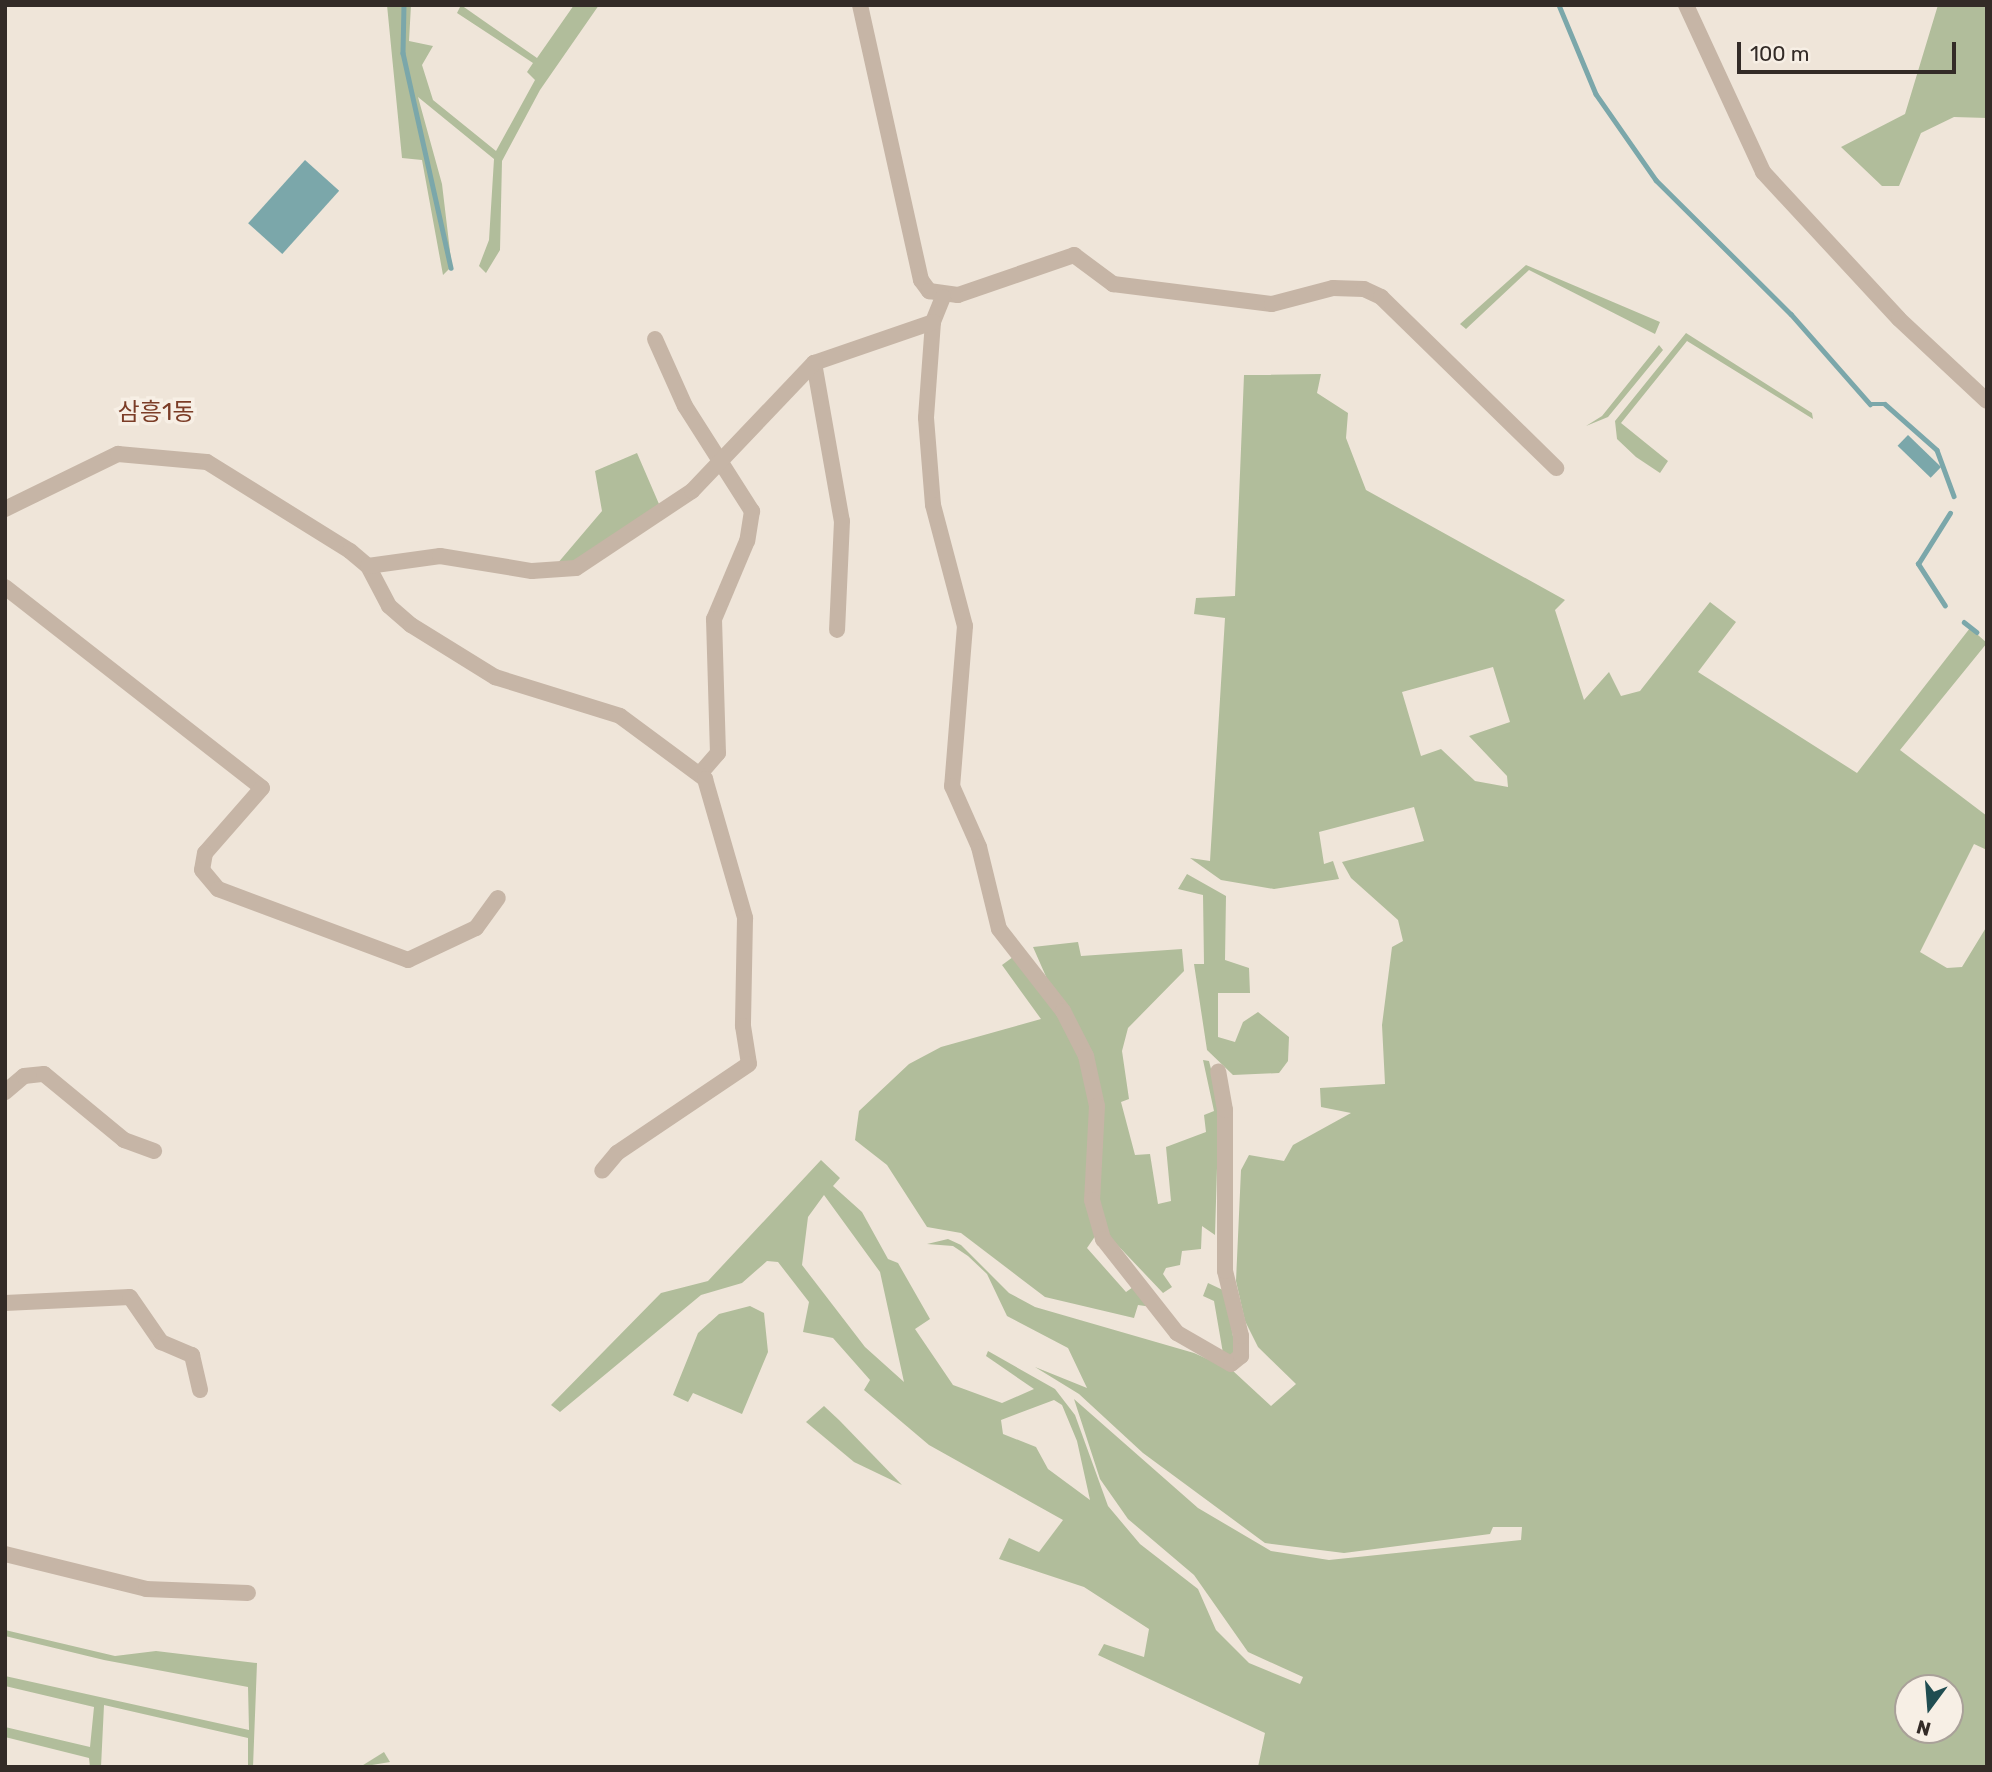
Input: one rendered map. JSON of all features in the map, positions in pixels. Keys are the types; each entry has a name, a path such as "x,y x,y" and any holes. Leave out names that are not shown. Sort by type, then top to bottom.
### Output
{"street":[{"path":"860,5 921,280 943,297"},
{"path":"1686,5 1763,172 1899,319 1987,401"},
{"path":"943,297 1074,255 1113,284 1272,304 1333,288 1364,289 1381,297 1556,468"},
{"path":"943,297 933,322 926,418 933,505 965,626 952,786 979,848 999,929 1063,1011 1086,1056 1097,1106 1092,1200 1103,1239 1177,1333 1231,1364 1241,1356 1241,1336 1225,1271 1225,1110 1218,1072"},
{"path":"368,566 440,556 509,569 568,571 692,491 718,459 814,363 933,322"},
{"path":"655,339 718,459 744,491 752,519 714,619 718,753 700,774"},
{"path":"814,363 842,521 837,629"},
{"path":"5,509 102,459 162,454 221,468 368,566 397,616 522,688 612,712 700,774 717,805 742,899 748,956 743,1026 750,1064 617,1153 602,1171"},
{"path":"5,587 262,788 205,853 202,870 218,889 408,960 476,928 498,898"},
{"path":"5,1092 24,1076 44,1074 124,1140 154,1151"},
{"path":"5,1303 130,1297 161,1342 192,1356 201,1390"},
{"path":"5,1554 146,1589 248,1593"}],"green space":[{"path":"387,5 403,5 402,54 450,268 443,275 422,160 402,158"},
{"path":"405,5 411,5 409,41 433,46 422,65 433,100 496,151 535,80 527,72 533,63 457,13 461,5 537,58 574,5 599,5 540,90 502,161 500,250 486,273 479,266 489,240 494,159 418,97 442,184 452,268 404,53"},
{"path":"1938,5 1987,5 1987,118 1954,117 1921,133 1899,186 1882,186 1841,147 1905,114"},
{"path":"1526,265 1660,322 1655,334 1529,270 1466,329 1460,324"},
{"path":"1686,333 1812,413 1813,419 1687,341 1621,423 1668,461 1660,473 1636,457 1617,439 1615,421"},
{"path":"1659,345 1663,350 1608,417 1586,426 1602,416"},
{"path":"1321,374 1317,393 1348,413 1346,438 1366,490 1565,600 1555,610 1584,700 1609,672 1621,696 1640,691 1710,602 1736,622 1698,672 1857,773 1970,628 1987,643 1900,750 1987,816 1987,850 1974,844 1920,952 1947,968 1962,967 1987,926 1987,1767 1258,1767 1265,1733 1098,1655 1104,1644 1144,1657 1149,1629 1084,1587 999,1559 1009,1538 1039,1552 1063,1520 929,1445 864,1390 870,1380 833,1338 803,1332 809,1302 778,1262 767,1261 742,1283 701,1295 560,1412 551,1405 661,1293 708,1281 821,1160 840,1178 833,1186 862,1212 888,1259 898,1263 930,1319 915,1329 953,1385 1002,1403 1034,1389 986,1356 988,1351 1055,1389 1075,1415 1108,1506 1140,1544 1198,1589 1216,1630 1249,1663 1300,1684 1303,1677 1248,1652 1194,1575 1128,1519 1100,1479 1074,1399 1198,1508 1271,1551 1329,1560 1521,1540 1522,1527 1493,1527 1490,1534 1344,1553 1265,1543 1143,1453 1079,1394 1035,1367 1087,1388 1068,1348 1007,1316 987,1274 968,1256 953,1246 927,1244 948,1239 961,1245 1009,1293 1035,1307 1194,1353 1232,1370 1271,1406 1296,1384 1258,1347 1245,1321 1236,1281 1241,1170 1249,1155 1284,1161 1293,1145 1351,1113 1321,1107 1320,1088 1385,1084 1382,1025 1392,947 1403,941 1398,920 1351,878 1342,862 1424,841 1414,807 1319,832 1324,864 1333,861 1339,879 1274,889 1221,880 1190,858 1210,861 1225,618 1194,614 1196,598 1235,596 1244,375","holes":["1493,667 1510,722 1469,736 1507,776 1508,787 1475,781 1441,749 1421,756 1402,692","824,1195 880,1272 904,1382 865,1347 802,1265 808,1217","1054,1400 1062,1405 1077,1441 1090,1500 1048,1469 1036,1447 1003,1434 1001,1420"]},
{"path":"637,453 659,504 579,561 557,564 602,511 595,471"},
{"path":"1187,874 1226,896 1225,960 1249,968 1250,993 1218,993 1218,1037 1235,1042 1243,1022 1258,1012 1289,1037 1288,1061 1279,1073 1233,1075 1207,1050 1194,964 1204,964 1203,895 1178,889"},
{"path":"1078,942 1081,956 1182,949 1184,971 1128,1028 1122,1051 1129,1099 1121,1102 1135,1155 1150,1154 1158,1204 1171,1201 1166,1147 1206,1132 1204,1115 1214,1111 1203,1060 1209,1061 1219,1101 1215,1235 1202,1226 1201,1249 1182,1251 1180,1265 1166,1268 1163,1274 1172,1287 1163,1293 1106,1233 1097,1209 1103,1106 1033,947"},
{"path":"1013,957 1062,1018 1082,1055 1091,1096 1086,1201 1096,1235 1087,1248 1126,1292 1136,1285 1152,1307 1138,1305 1134,1318 1045,1297 961,1233 927,1227 887,1165 855,1140 859,1111 909,1064 941,1047 1041,1019 1002,965"},
{"path":"1208,1283 1225,1291 1237,1359 1224,1359 1214,1301 1203,1296"},
{"path":"750,1306 764,1313 768,1352 742,1414 693,1393 688,1402 673,1395 698,1333 719,1314"},
{"path":"824,1406 902,1485 854,1462 806,1422"},
{"path":"5,1630 115,1656 156,1651 257,1663 253,1767 248,1767 248,1738 104,1705 101,1767 90,1767 89,1758 5,1737 5,1727 90,1747 94,1707 5,1686 5,1676 249,1730 248,1687 104,1660 5,1636"},
{"path":"384,1752 390,1762 360,1767"}],"water":[{"path":"305,160 339,191 282,254 248,223"},
{"path":"1908,435 1941,467 1931,478 1898,446"}],"waterway":[{"path":"404,5 403,53 451,268"},
{"path":"1559,5 1596,94 1656,180 1791,314 1870,404 1885,404 1937,450 1954,496"},
{"path":"1945,606 1918,564 1950,513"},
{"path":"1964,622 1977,632"}],"district":[{"name":"삼흥1동","path":"156,413"}]}
